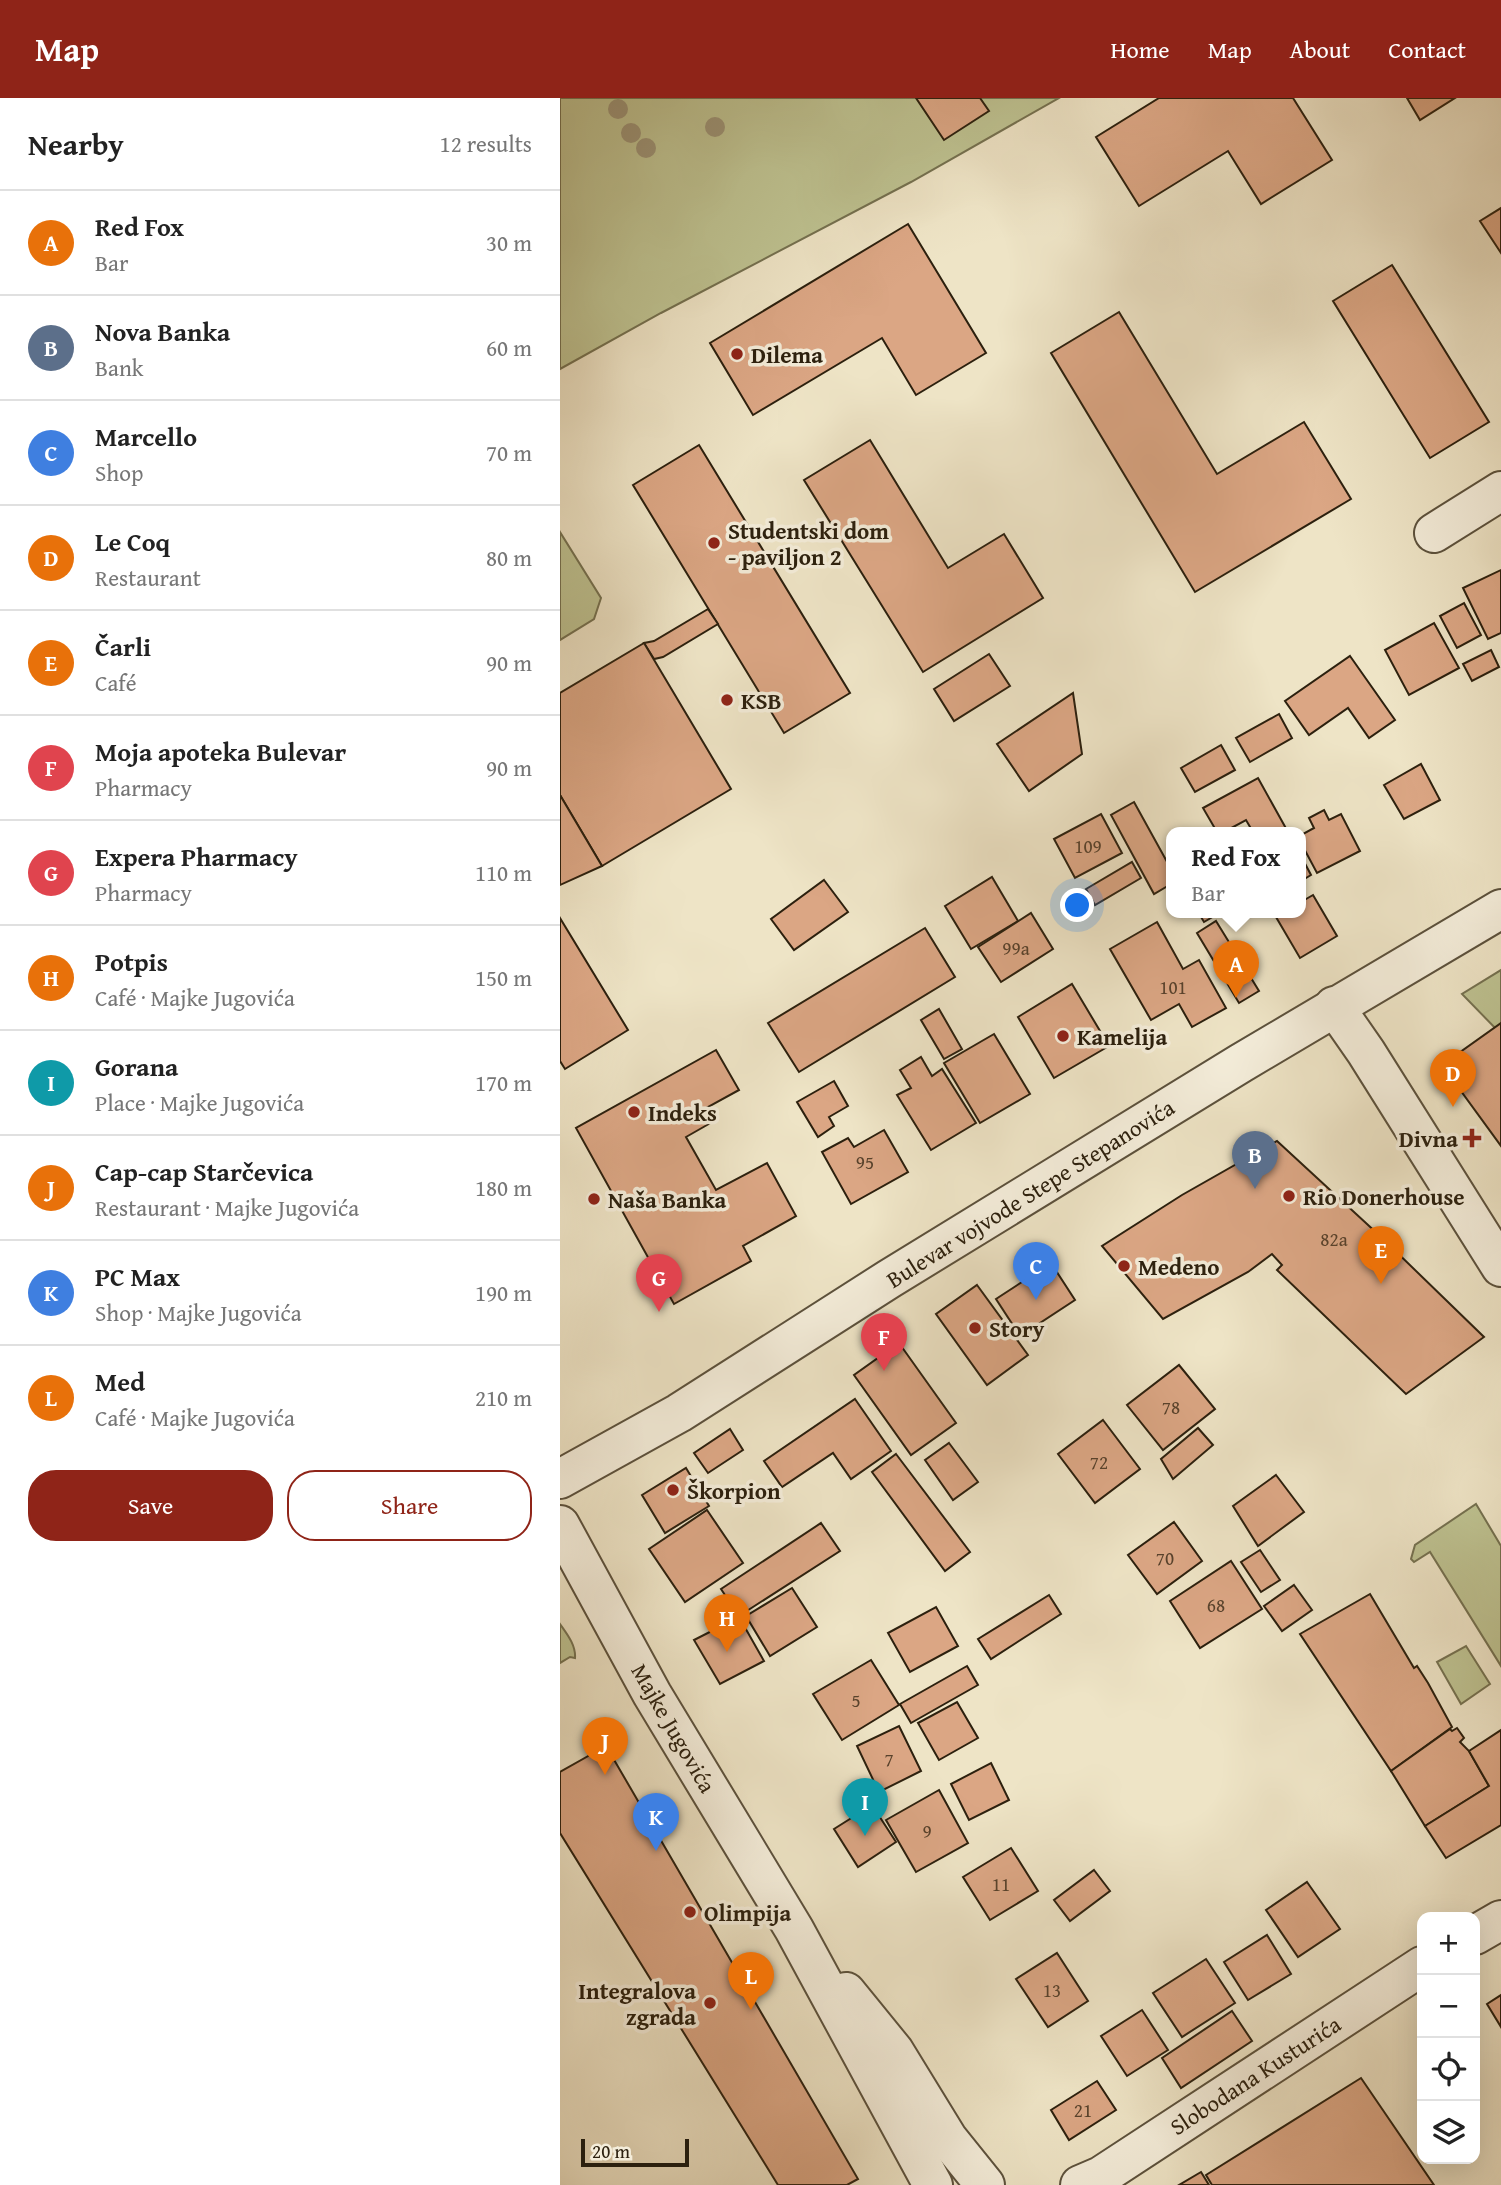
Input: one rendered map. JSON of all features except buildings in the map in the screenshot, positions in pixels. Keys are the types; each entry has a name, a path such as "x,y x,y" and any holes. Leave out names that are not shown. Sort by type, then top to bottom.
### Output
{"street":[{"path":"1434,533 1501,491"},
{"name":"Bulevar vojvode Stepe Stepanovića","path":"560,1479 678,1413 888,1279 1334,1006 1501,909"},
{"path":"1334,1006 1373,1063 1501,1267"},
{"name":"Majke Jugovića","path":"560,1525 652,1694 794,1929 933,2185"},
{"path":"1480,1932 1501,1920"},
{"name":"Majke Jugovića","path":"794,1929 894,2051 948,2138 985,2185"},
{"name":"Slobodana Kusturića","path":"1084,2184 1101,2176 1417,1969"}],"green space":[{"path":"560,98 1059,98 911,182 560,369"},
{"path":"560,532 601,598 594,619 560,640"},
{"path":"1501,970 1501,1034 1462,994"},
{"path":"1476,1504 1501,1546 1501,1666 1430,1552 1414,1562 1411,1559 1415,1545"},
{"path":"560,1624 573,1644 575,1658 570,1657 560,1663"},
{"path":"1466,1646 1490,1684 1461,1704 1437,1662"}],"place":[{"name":"Dilema","path":"737,354"},
{"name":"Studentski dom - paviljon 2","path":"714,543"},
{"name":"KSB","path":"727,700"},
{"name":"Red Fox","path":"1236,998"},
{"name":"Kamelija","path":"1063,1036"},
{"name":"Le Coq","path":"1453,1107"},
{"name":"Indeks","path":"634,1112"},
{"name":"Divna","path":"1472,1138"},
{"name":"Nova Banka","path":"1255,1189"},
{"name":"Rio Donerhouse","path":"1289,1196"},
{"name":"Naša Banka","path":"594,1199"},
{"name":"Medeno","path":"1124,1266"},
{"name":"Čarli","path":"1381,1284"},
{"name":"Marcello","path":"1036,1300"},
{"name":"Expera Pharmacy","path":"659,1312"},
{"name":"Story","path":"975,1328"},
{"name":"Moja apoteka Bulevar","path":"884,1371"},
{"name":"Škorpion","path":"673,1490"},
{"name":"Potpis","path":"727,1652"},
{"name":"Cap-cap Starčevica","path":"605,1775"},
{"name":"Gorana","path":"865,1836"},
{"name":"PC Max","path":"656,1851"},
{"name":"Olimpija","path":"690,1912"},
{"name":"Integralova zgrada","path":"710,2003"},
{"name":"Med","path":"751,2010"}]}
